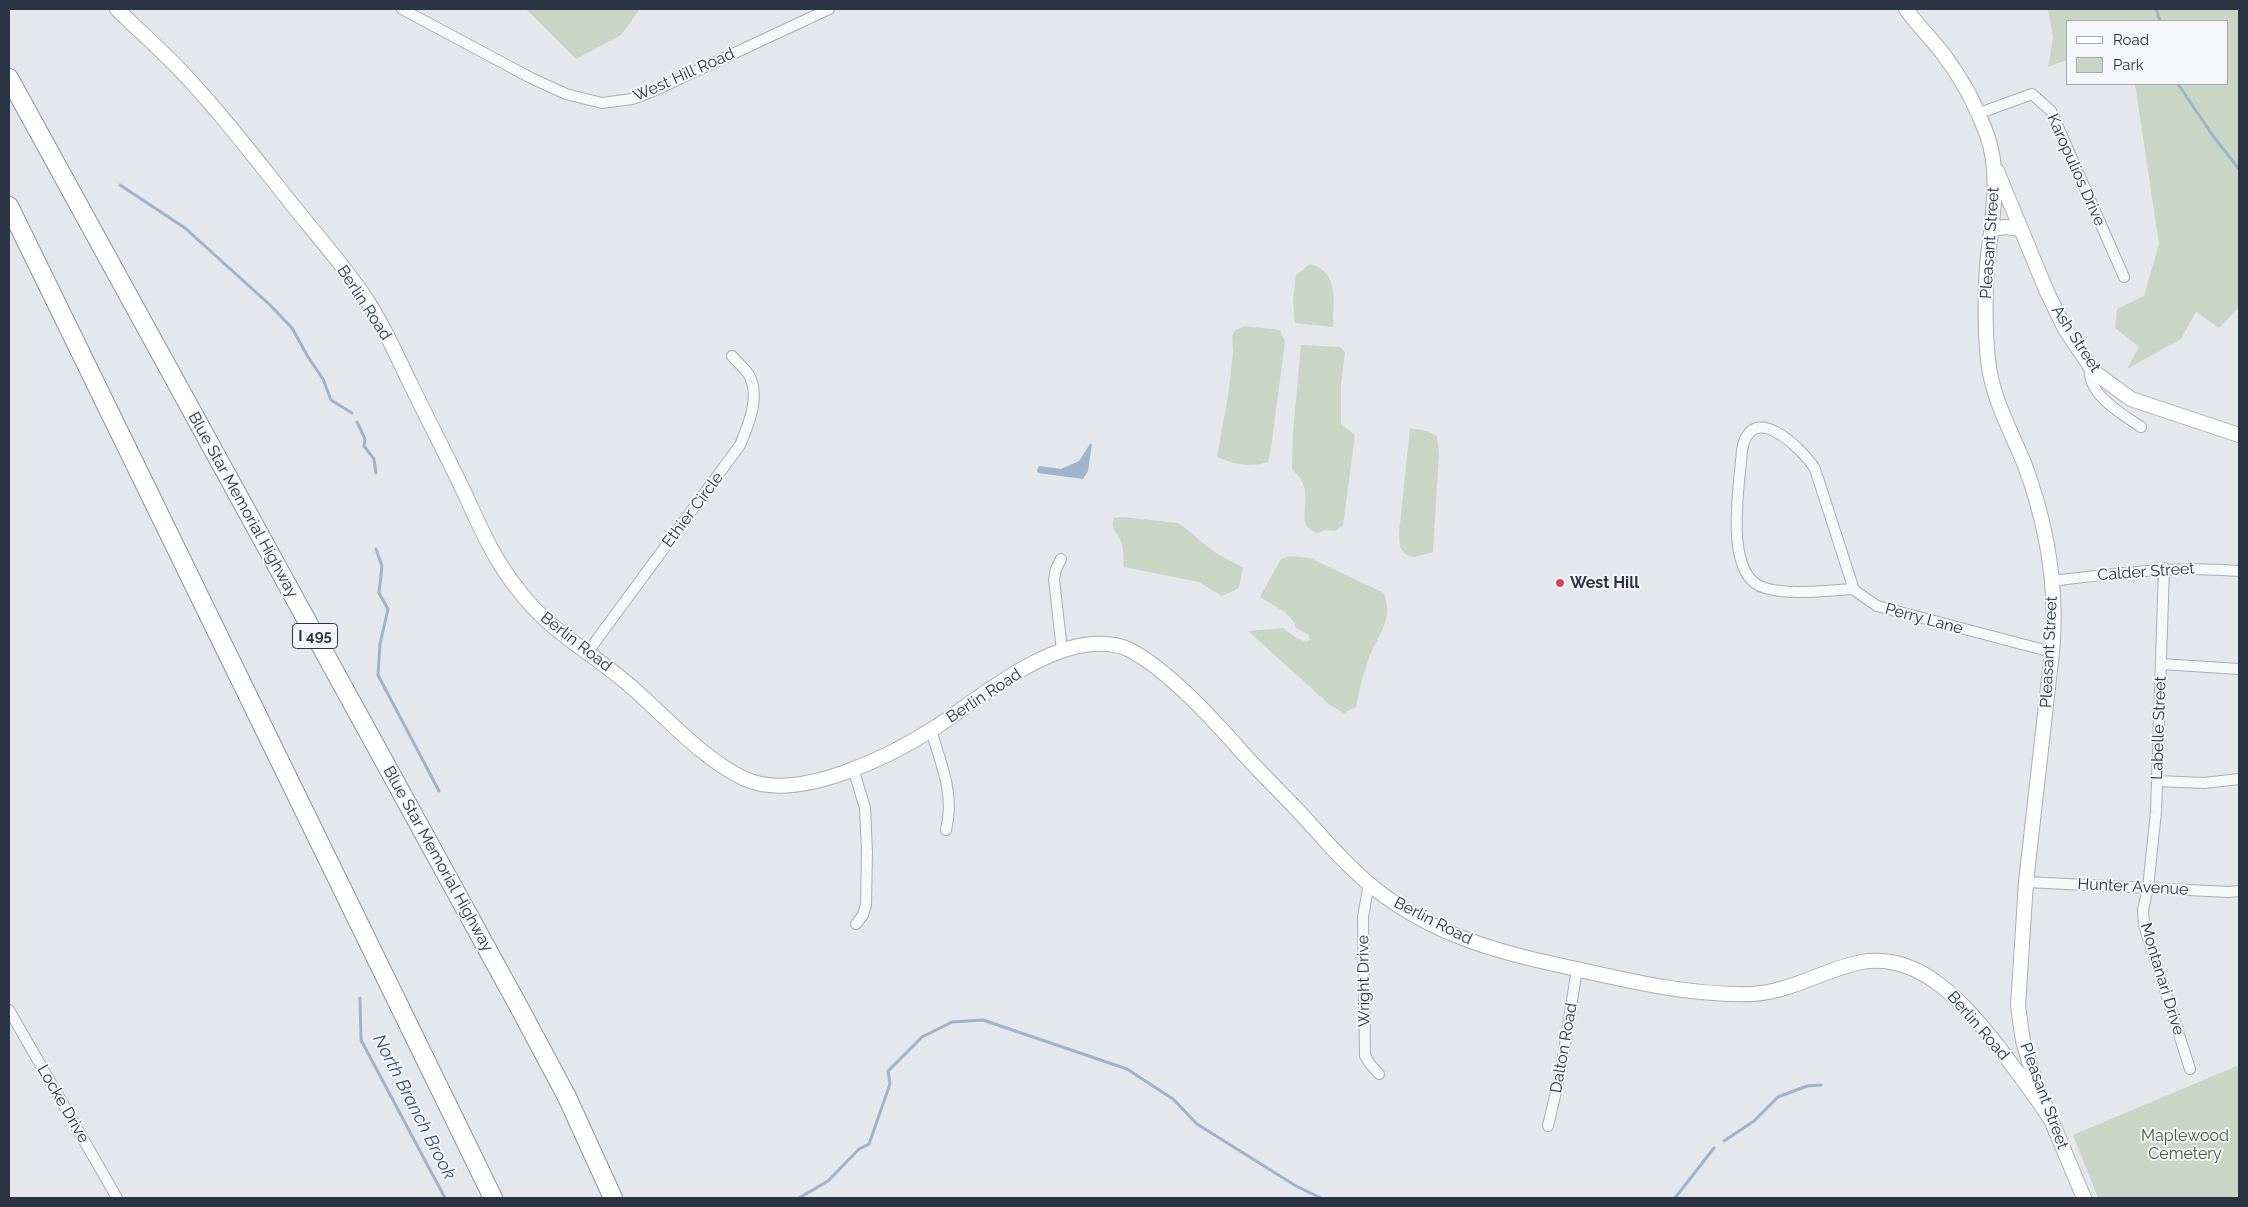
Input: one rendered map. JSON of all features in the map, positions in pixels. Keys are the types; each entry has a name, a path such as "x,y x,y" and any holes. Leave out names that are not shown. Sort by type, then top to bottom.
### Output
{"highway":[{"name":"Blue Star Memorial Highway","path":"9,78 520,1007 567,1097 612,1198"},
{"path":"9,206 493,1198"}],"street":[{"name":"Berlin Road","path":"117,9 181,71 233,130 353,280 386,334 462,488 481,531 498,562 540,616 566,638 632,687 698,746 729,769 750,781 773,786 797,785 824,779 897,750 932,730 1017,673 1062,651 1085,645 1112,644 1136,654 1163,674 1201,707 1322,838 1369,883 1397,904 1444,931 1501,952 1577,969 1676,988 1747,994 1769,992 1795,985 1854,964 1876,960 1902,965 1933,980 1966,1008 2033,1092 2049,1117"},
{"name":"West Hill Road","path":"402,9 531,78 566,94 602,103 632,99 651,92 829,9"},
{"name":"Pleasant Street","path":"1906,9 1955,71 1978,114 1987,136 1993,160 1992,229 1987,267 1986,316 1988,362 1998,404 2036,499 2046,534 2052,581 2052,652 2026,882 2018,1006 2023,1041 2029,1063 2049,1117 2084,1198"},
{"name":"Karopulios Drive","path":"1978,114 2032,94 2051,111 2124,277"},
{"name":"Ash Street","path":"1993,160 2058,314 2094,372 2131,399 2239,434"},
{"path":"1992,229 2005,227 2021,229"},
{"name":"Ethier Circle","path":"587,653 740,445 752,408 752,389 749,376 732,356"},
{"path":"2090,367 2092,383 2100,394 2141,427"},
{"path":"1758,428 1773,430 1796,445 1815,469 1854,589 1802,591 1763,588 1745,572 1738,554 1736,529 1742,450 1744,440 1750,432 1758,428"},
{"path":"1061,559 1054,579 1062,651"},
{"name":"Calder Street","path":"2052,581 2164,568 2205,568 2239,571"},
{"name":"Labelle Street","path":"2148,888 2157,781 2164,568"},
{"name":"Perry Lane","path":"1854,589 1877,606 2052,652"},
{"path":"2160,664 2239,670"},
{"path":"932,730 950,799 950,815 946,830"},
{"path":"853,768 865,808 867,845 866,905 863,915 856,924"},
{"path":"2157,781 2204,783 2239,779"},
{"name":"Hunter Avenue","path":"2026,882 2239,891"},
{"name":"Wright Drive","path":"1369,883 1363,917 1366,1056 1371,1066 1379,1074"},
{"name":"Montanari Drive","path":"2148,888 2143,910 2144,925 2190,1069"},
{"name":"Dalton Road","path":"1548,1126 1561,1070 1577,969"},
{"name":"Locke Drive","path":"9,1010 117,1198"}],"green space":[{"path":"526,9 640,9 621,35 576,59"},
{"path":"2048,9 2239,9 2239,307 2219,328 2196,312 2181,339 2127,369 2139,347 2115,328 2117,309 2144,296 2159,244 2135,85 2228,85 2228,20 2066,20 2066,60 2048,67 2053,37"},
{"path":"1310,264 1320,268 1330,281 1334,299 1333,327 1295,323 1293,301 1296,275"},
{"path":"1245,326 1280,330 1285,342 1268,462 1255,465 1230,462 1217,457 1229,390 1233,352 1232,336 1235,330"},
{"path":"1301,345 1340,347 1345,352 1341,384 1341,424 1355,435 1343,525 1335,531 1325,530 1318,533 1310,529 1304,515 1304,488 1300,479 1292,470 1293,432"},
{"path":"1410,428 1427,431 1437,436 1439,454 1433,552 1414,557 1405,554 1400,547 1399,533"},
{"path":"1123,517 1178,523 1203,544 1243,568 1239,588 1222,596 1199,582 1124,567 1122,544 1113,525 1114,518"},
{"path":"1290,556 1310,558 1384,593 1387,611 1384,627 1367,664 1356,707 1344,713 1330,705 1248,631 1283,628 1306,642 1310,640 1309,635 1295,627 1295,623 1285,612 1260,597 1281,559"},
{"name":"Maplewood Cemetery","path":"2239,1065 2239,1198 2098,1198 2073,1135"}],"water":[{"path":"1090,444 1092,444 1088,471 1083,479 1038,473 1039,466 1061,469 1079,461"}],"waterway":[{"path":"2156,9 2160,20"},
{"path":"2179,85 2213,136 2239,169"},
{"name":"North Branch Brook","path":"120,185 185,228 270,305 292,328 323,379 331,400 352,413"},
{"name":"North Branch Brook","path":"357,422 365,439 364,446 374,459 376,473"},
{"name":"North Branch Brook","path":"376,549 382,566 379,593 388,609 380,644 378,675 439,791"},
{"name":"North Branch Brook","path":"360,998 361,1040 445,1198"},
{"name":"North Branch Brook","path":"799,1198 828,1181 859,1149 869,1144 890,1084 888,1071 922,1037 952,1022 983,1020 1127,1069 1173,1099 1197,1124 1296,1186 1321,1198"},
{"name":"North Branch Brook","path":"1724,1141 1754,1121 1778,1097 1807,1086 1821,1085"},
{"name":"North Branch Brook","path":"1675,1198 1714,1148"}],"place":[{"name":"West Hill","path":"1560,583"}]}
